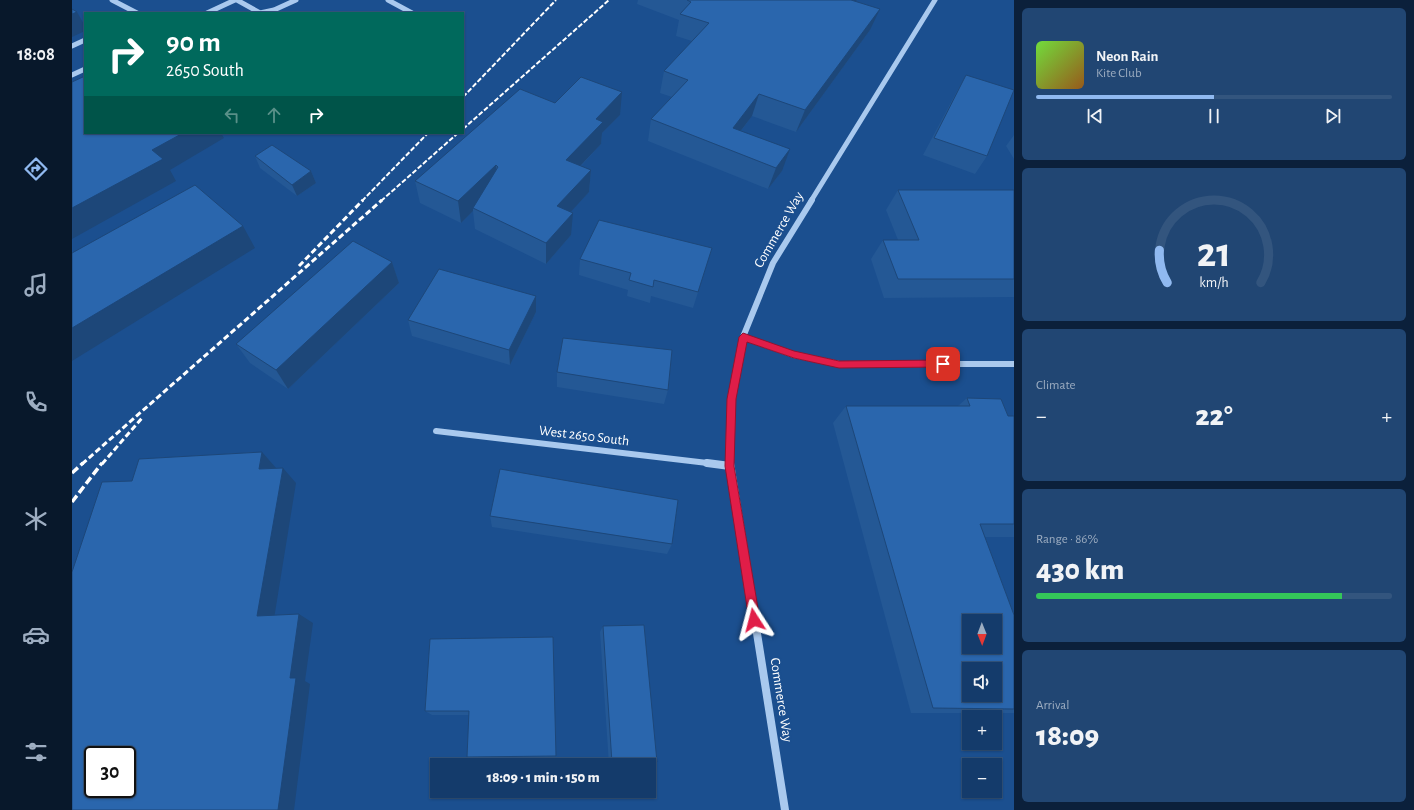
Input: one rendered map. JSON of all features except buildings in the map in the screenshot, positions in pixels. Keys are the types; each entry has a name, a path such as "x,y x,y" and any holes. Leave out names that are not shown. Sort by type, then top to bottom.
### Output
{"street":[{"path":"112,0 135,12"},
{"path":"209,12 236,0 258,12"},
{"path":"265,12 274,10 296,0"},
{"path":"388,0 410,12"},
{"name":"Commerce Way","path":"786,810 730,466 732,399 743,337 773,263 935,0"},
{"path":"72,46 84,40"},
{"path":"72,75 84,69"},
{"path":"743,337 794,355 839,364 1014,364"},
{"name":"West 2650 South","path":"436,431 730,466"}],"railway":[{"path":"464,96 556,0"},
{"path":"464,128 609,0"},
{"path":"362,201 427,134"},
{"path":"381,201 457,134"},
{"path":"299,266 363,200"},
{"path":"82,464 382,200"},
{"path":"102,464 142,418"},
{"path":"72,473 83,463"},
{"path":"72,502 102,463"}],"route":[{"path":"754,620 730,466 732,399 743,337 794,355 839,364 943,364"}]}
